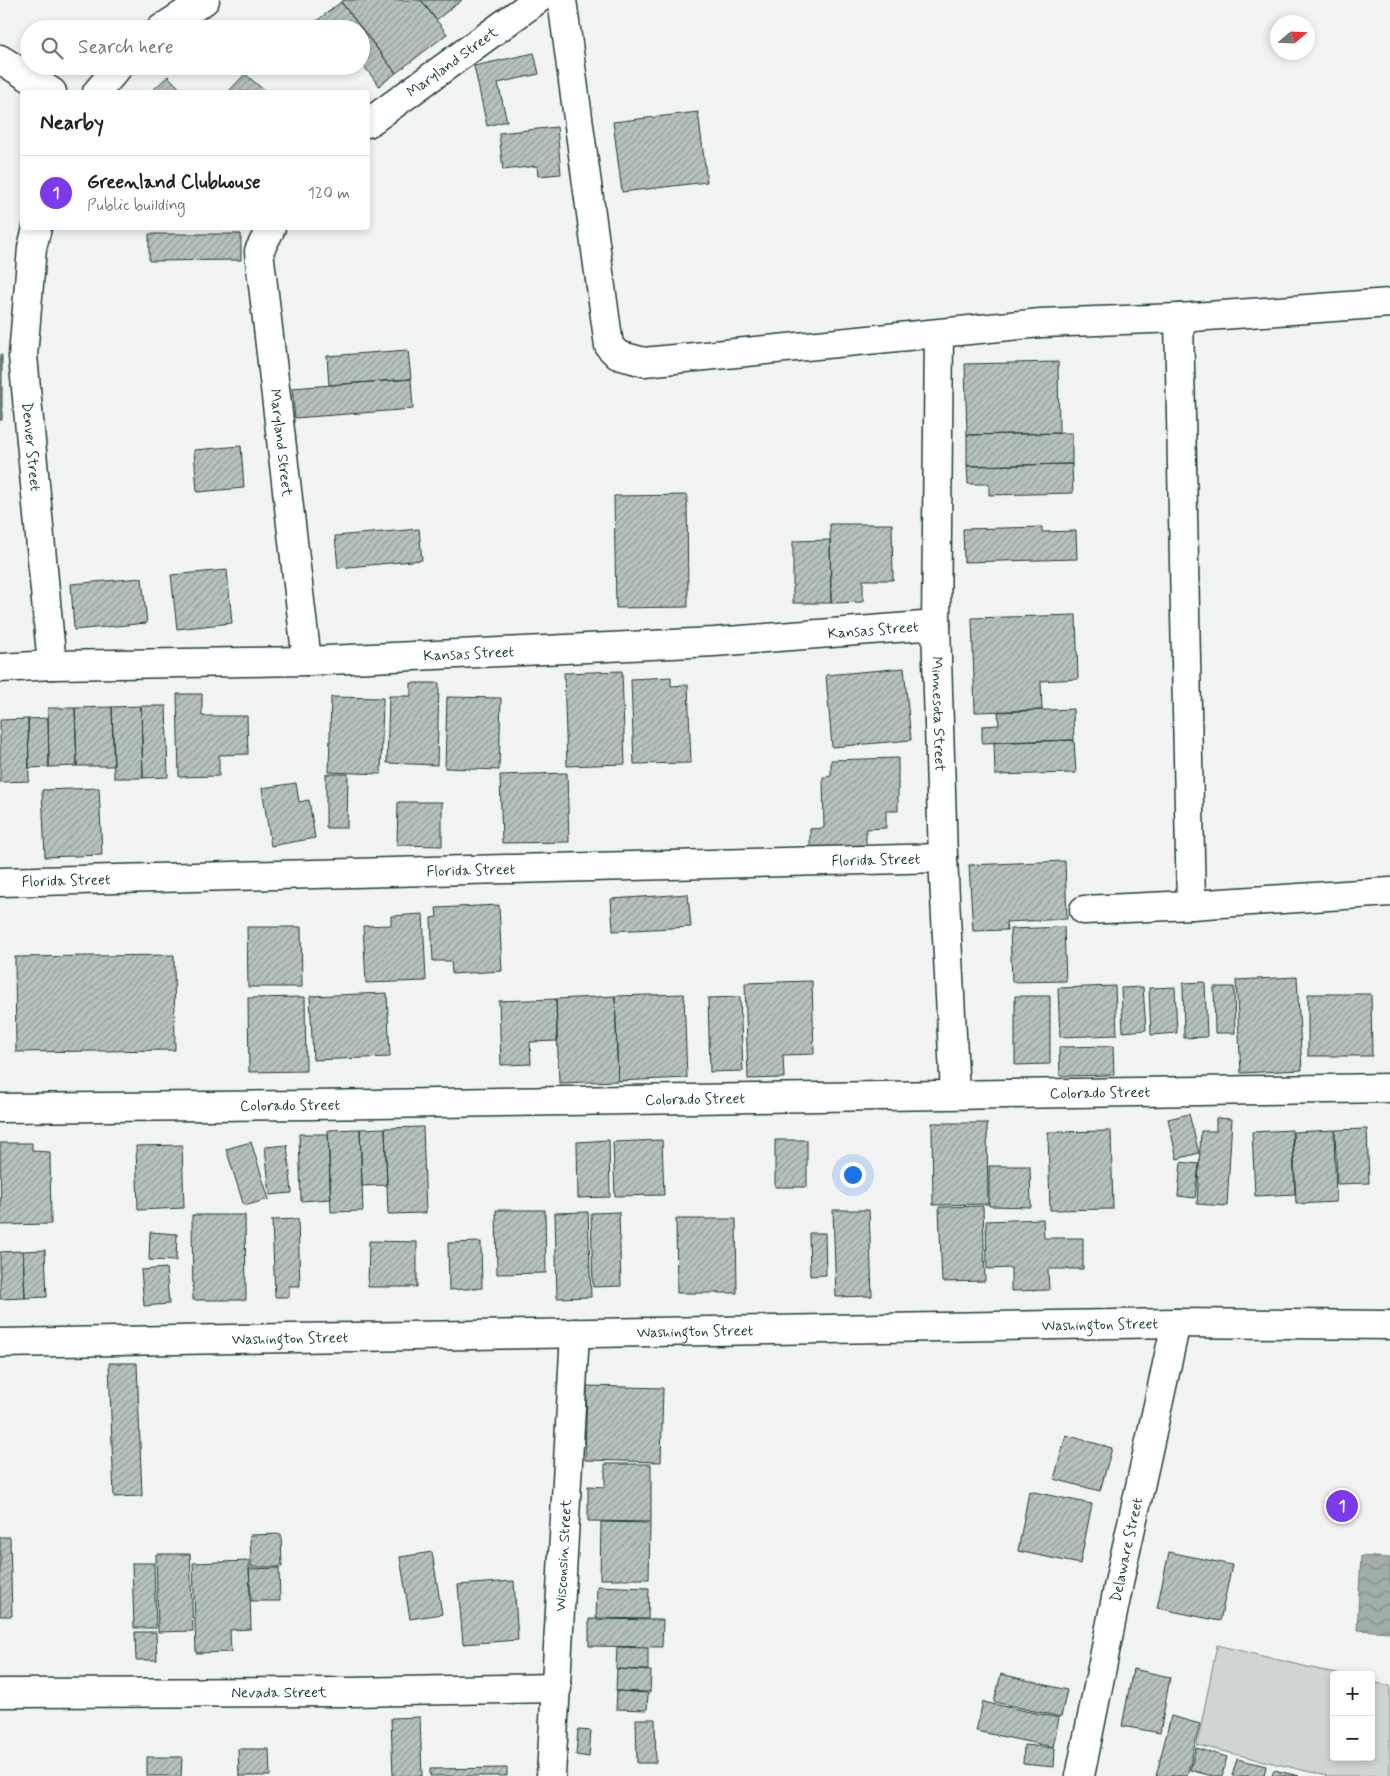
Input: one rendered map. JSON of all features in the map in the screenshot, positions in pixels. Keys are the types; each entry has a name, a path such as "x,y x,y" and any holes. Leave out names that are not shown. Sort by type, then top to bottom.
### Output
{"street":[{"path":"175,20 205,0"},
{"name":"Maryland Street","path":"370,123 537,0"},
{"path":"562,0 609,346 618,356 644,362 1041,323 1179,318 1390,304"},
{"path":"0,59 20,72"},
{"path":"25,75 49,90"},
{"path":"99,90 111,75"},
{"name":"Denver Street","path":"36,230 32,248 24,356 52,665"},
{"name":"Maryland Street","path":"270,230 259,251 307,661"},
{"path":"1179,318 1191,905"},
{"name":"Minnesota Street","path":"939,334 936,625 943,858 955,1094"},
{"name":"Kansas Street","path":"0,668 52,665 307,661 714,642 936,625"},
{"name":"Florida Street","path":"0,882 943,858"},
{"path":"1084,910 1390,892"},
{"name":"Colorado Street","path":"0,1108 1390,1088"},
{"name":"Washington Street","path":"0,1343 1176,1323 1390,1325"},
{"name":"Delaware Street","path":"1080,1776 1121,1573 1176,1323"},
{"name":"Wisconsin Street","path":"551,1776 575,1333"},
{"name":"Nevada Street","path":"0,1693 351,1692 556,1688"}],"shaded area":[{"path":"1217,1645 1330,1672 1330,1761 1375,1761 1375,1683 1390,1686 1390,1776 1327,1776 1197,1745"}],"water":[{"path":"1361,1556 1390,1558 1390,1632 1357,1630"}],"building":[{"path":"344,0 421,0 447,34 396,73 370,39 370,20 355,20 341,2"},
{"path":"421,0 462,0 436,20"},
{"path":"341,2 355,20 318,20"},
{"path":"370,39 396,73 379,86 370,74"},
{"path":"534,53 539,74 498,83 507,121 487,126 474,66"},
{"path":"246,75 264,90 230,90"},
{"path":"168,76 181,90 153,90"},
{"path":"698,112 707,182 622,192 613,122"},
{"path":"557,127 561,174 538,176 537,166 503,170 499,133"},
{"path":"149,234 241,234 241,260 149,261"},
{"path":"408,350 411,379 329,385 327,356"},
{"path":"0,355 2,355 2,420 0,420"},
{"path":"1058,362 1059,433 967,435 965,364"},
{"path":"411,379 413,409 295,418 292,388"},
{"path":"1072,433 1072,464 967,466 967,435"},
{"path":"241,446 244,488 197,492 194,450"},
{"path":"1072,464 1073,493 989,495 989,484 968,484 967,466"},
{"path":"687,495 688,607 616,608 614,496"},
{"path":"830,524 892,524 893,580 863,580 863,602 831,603"},
{"path":"1042,527 1042,532 1076,531 1077,559 964,562 963,529"},
{"path":"419,529 422,560 338,568 335,536"},
{"path":"830,540 831,603 793,603 793,541"},
{"path":"227,570 232,623 177,629 171,575"},
{"path":"142,578 147,623 74,630 71,584"},
{"path":"1076,615 1078,679 1041,681 1042,710 975,712 972,618"},
{"path":"904,668 911,740 832,747 826,675"},
{"path":"622,671 625,764 567,766 564,673"},
{"path":"671,677 671,686 688,685 691,763 634,764 631,679"},
{"path":"411,683 439,683 437,765 387,763 389,696 411,696"},
{"path":"177,694 202,694 202,716 247,716 248,754 219,755 219,776 179,777"},
{"path":"331,697 383,698 381,774 329,772"},
{"path":"447,697 501,698 499,770 445,768"},
{"path":"141,706 166,706 168,777 143,778"},
{"path":"141,706 143,778 114,778 112,707"},
{"path":"112,707 114,766 77,766 75,708"},
{"path":"48,708 75,708 77,766 49,767"},
{"path":"1073,709 1074,740 982,743 982,726 999,725 998,712"},
{"path":"48,718 49,767 29,768 28,719"},
{"path":"28,719 29,781 0,782 0,720"},
{"path":"1074,740 1076,773 995,775 994,742"},
{"path":"898,758 898,811 886,811 886,828 866,829 866,850 810,850 810,829 824,828 823,777 831,776 831,760"},
{"path":"567,773 569,842 502,843 500,775"},
{"path":"326,774 348,774 347,828 326,828"},
{"path":"296,783 299,802 309,800 315,838 271,846 262,788"},
{"path":"99,788 102,855 45,857 42,790"},
{"path":"398,802 442,802 442,846 397,845"},
{"path":"1065,861 1067,919 1006,922 1007,930 973,931 969,865"},
{"path":"688,894 691,927 613,931 611,899"},
{"path":"499,905 502,971 452,974 451,961 433,961 431,918 437,917 436,908"},
{"path":"423,914 426,981 366,983 363,926 391,925 391,916"},
{"path":"247,927 301,927 302,987 248,987"},
{"path":"1064,927 1066,981 1012,982 1010,929"},
{"path":"174,955 175,1050 16,1052 15,957"},
{"path":"1297,977 1302,1070 1241,1073 1236,980"},
{"path":"812,981 814,1054 783,1055 784,1078 748,1079 745,983"},
{"path":"1205,982 1207,1037 1184,1038 1183,983"},
{"path":"1115,986 1117,1035 1060,1037 1058,988"},
{"path":"1143,987 1146,1030 1123,1032 1121,988"},
{"path":"1175,987 1177,1033 1151,1035 1149,988"},
{"path":"1214,987 1234,987 1235,1033 1215,1033"},
{"path":"387,993 390,1057 313,1060 310,996"},
{"path":"684,994 687,1078 618,1081 615,996"},
{"path":"1308,994 1371,994 1372,1056 1308,1056"},
{"path":"615,996 618,1081 559,1083 556,999"},
{"path":"1015,996 1050,996 1050,1064 1015,1065"},
{"path":"305,997 306,1071 249,1072 248,998"},
{"path":"740,997 743,1071 710,1072 708,998"},
{"path":"556,999 557,1041 530,1042 531,1064 501,1065 499,1001"},
{"path":"1113,1046 1114,1075 1060,1076 1059,1047"},
{"path":"1189,1114 1199,1153 1177,1159 1168,1119"},
{"path":"1216,1118 1232,1119 1227,1206 1197,1204 1201,1131 1216,1131"},
{"path":"932,1123 987,1123 988,1204 933,1205"},
{"path":"423,1127 426,1213 388,1214 385,1128"},
{"path":"385,1128 387,1185 362,1186 360,1129"},
{"path":"360,1129 363,1211 331,1212 328,1130"},
{"path":"1367,1129 1369,1183 1337,1184 1335,1130"},
{"path":"1292,1130 1295,1194 1255,1196 1252,1132"},
{"path":"1334,1130 1336,1202 1296,1204 1293,1132"},
{"path":"1111,1131 1113,1209 1050,1210 1048,1132"},
{"path":"299,1134 328,1134 331,1199 301,1201"},
{"path":"609,1140 610,1197 578,1198 577,1142"},
{"path":"662,1140 664,1195 615,1196 613,1142"},
{"path":"775,1140 807,1140 807,1187 775,1187"},
{"path":"251,1142 269,1199 244,1206 226,1149"},
{"path":"0,1143 32,1143 32,1151 50,1152 51,1224 1,1225"},
{"path":"182,1145 184,1208 138,1210 136,1146"},
{"path":"287,1145 292,1193 270,1195 265,1147"},
{"path":"1181,1162 1199,1164 1195,1198 1178,1196"},
{"path":"989,1166 1030,1166 1031,1207 989,1206"},
{"path":"983,1206 985,1281 942,1282 939,1207"},
{"path":"496,1210 545,1210 546,1273 497,1274"},
{"path":"833,1210 869,1210 872,1296 836,1297"},
{"path":"588,1212 591,1297 557,1298 555,1213"},
{"path":"619,1212 621,1286 593,1287 591,1213"},
{"path":"192,1215 245,1215 246,1300 193,1300"},
{"path":"298,1219 300,1286 289,1286 289,1297 275,1297 272,1220"},
{"path":"676,1219 736,1219 737,1293 677,1293"},
{"path":"1043,1219 1044,1238 1083,1238 1083,1269 1048,1269 1049,1290 1011,1291 1011,1268 987,1269 986,1221"},
{"path":"150,1232 177,1234 176,1261 149,1260"},
{"path":"809,1233 825,1233 826,1275 810,1276"},
{"path":"369,1241 417,1242 417,1287 368,1287"},
{"path":"481,1242 482,1288 449,1290 448,1243"},
{"path":"45,1250 47,1297 25,1298 23,1251"},
{"path":"23,1251 25,1298 0,1299 0,1252"},
{"path":"166,1268 169,1304 144,1306 141,1270"},
{"path":"109,1363 137,1363 142,1496 114,1497"},
{"path":"587,1386 663,1388 661,1462 585,1460"},
{"path":"1066,1435 1112,1448 1100,1491 1054,1479"},
{"path":"605,1464 651,1464 651,1522 588,1521 588,1486 605,1487"},
{"path":"1029,1491 1092,1504 1080,1564 1018,1551"},
{"path":"601,1522 650,1523 649,1579 600,1579"},
{"path":"281,1534 282,1567 251,1567 250,1535"},
{"path":"0,1537 10,1537 12,1616 0,1616"},
{"path":"432,1552 442,1614 410,1619 400,1557"},
{"path":"1169,1552 1232,1565 1220,1621 1157,1608"},
{"path":"156,1554 190,1554 193,1631 158,1632"},
{"path":"249,1561 251,1629 230,1630 231,1652 196,1653 193,1563"},
{"path":"132,1563 154,1563 156,1628 134,1628"},
{"path":"279,1568 280,1601 251,1601 249,1569"},
{"path":"514,1581 518,1640 463,1644 458,1585"},
{"path":"597,1586 649,1588 648,1619 596,1618"},
{"path":"589,1619 663,1620 662,1647 589,1646"},
{"path":"135,1632 156,1632 157,1660 136,1660"},
{"path":"617,1647 648,1648 648,1670 616,1669"},
{"path":"617,1669 651,1671 650,1692 616,1691"},
{"path":"1133,1669 1170,1677 1160,1733 1122,1726"},
{"path":"1001,1674 1067,1690 1061,1717 994,1702"},
{"path":"617,1691 648,1693 647,1710 616,1709"},
{"path":"983,1702 1059,1718 1053,1747 976,1731"},
{"path":"1171,1716 1200,1724 1187,1776 1156,1776"},
{"path":"420,1717 422,1776 393,1776 391,1718"},
{"path":"636,1719 655,1719 656,1763 637,1763"},
{"path":"578,1730 591,1731 589,1757 576,1755"},
{"path":"1024,1745 1055,1748 1054,1767 1023,1764"},
{"path":"1196,1748 1227,1757 1222,1776 1212,1776 1190,1770"},
{"path":"238,1749 269,1749 270,1776 239,1776"},
{"path":"147,1757 182,1757 181,1776 147,1776"},
{"path":"1237,1759 1266,1766 1264,1776 1232,1776"},
{"path":"507,1768 507,1776 430,1776 430,1769"},
{"path":"1274,1770 1299,1776 1272,1776"}],"place":[{"name":"Greenland Clubhouse","path":"1342,1506"}]}
